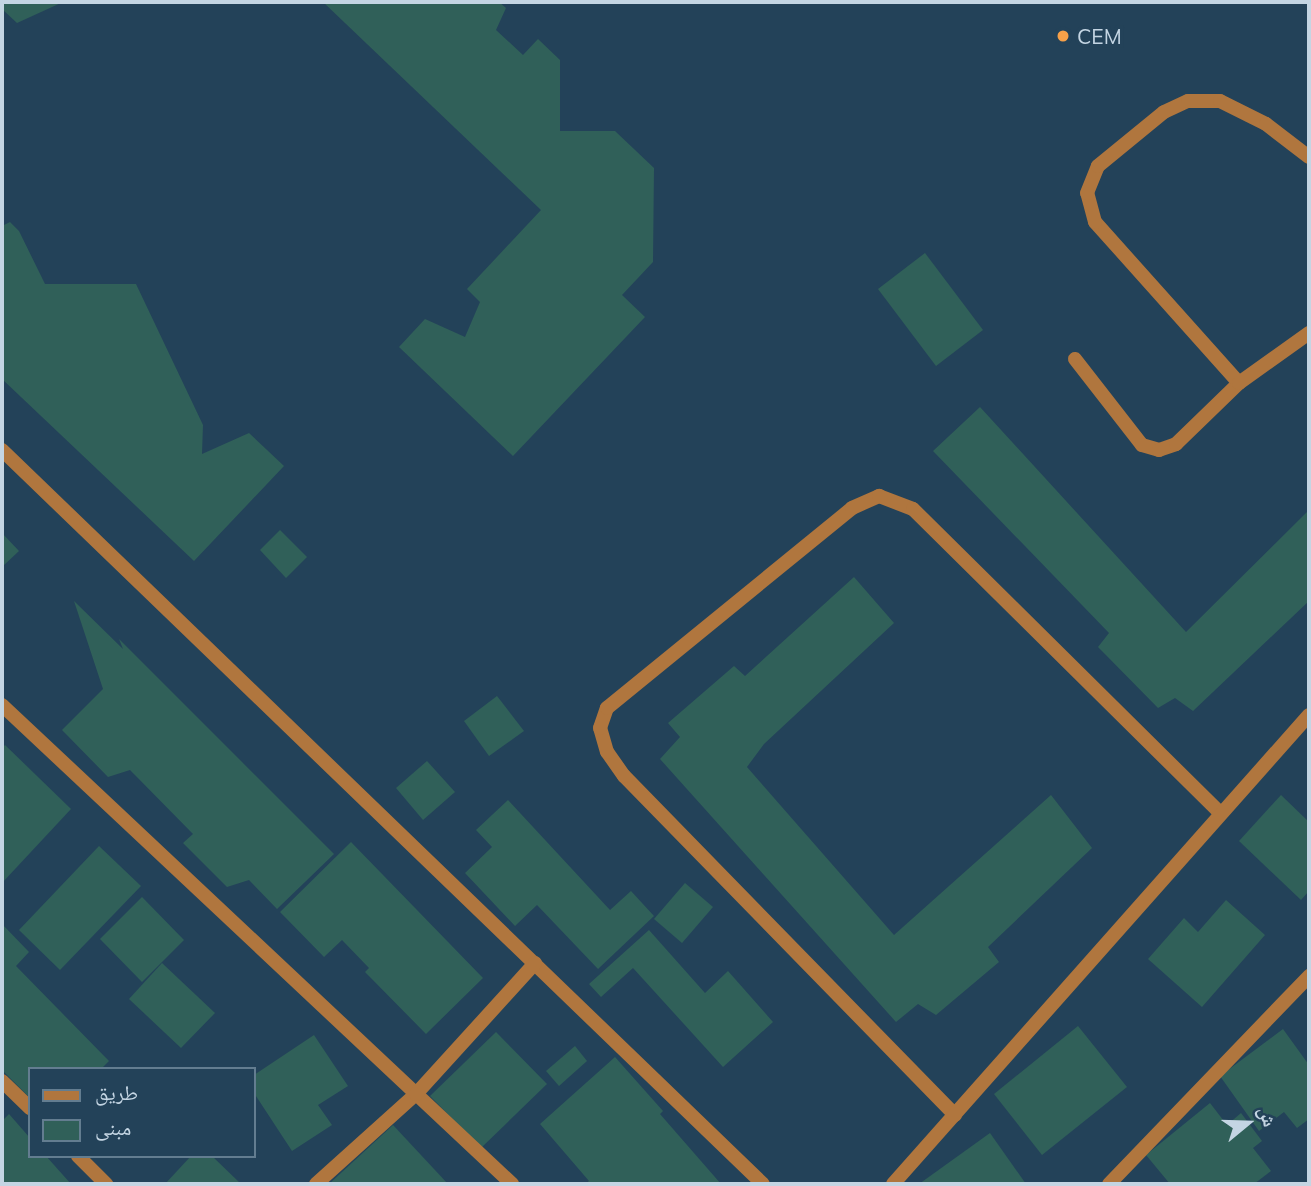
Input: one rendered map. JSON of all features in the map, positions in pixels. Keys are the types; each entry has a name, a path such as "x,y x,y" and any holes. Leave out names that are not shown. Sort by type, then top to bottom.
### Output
{"street":[{"path":"1239,383 1095,222 1087,193 1098,166 1164,112 1188,101 1220,101 1266,124 1309,157"},
{"path":"1075,359 1142,446 1159,450 1176,444 1239,383 1309,333"},
{"path":"2,450 763,1184"},
{"path":"955,1115 624,776 607,752 600,729 607,708 852,508 879,496 914,509 1221,814"},
{"path":"2,705 512,1184"},
{"path":"893,1184 1309,715"},
{"path":"316,1184 416,1094 535,963"},
{"path":"1109,1184 1309,976"},
{"path":"4,1088 28,1106"},
{"path":"80,1158 106,1184"}],"building":[{"path":"2,2 63,2 17,23 2,9"},
{"path":"323,2 499,2 506,8 496,30 523,55 538,39 560,60 560,131 615,131 654,168 653,262 622,295 645,317 513,456 399,347 425,319 465,337 480,302 467,289 541,210"},
{"path":"10,222 19,231 45,284 136,284 203,425 202,454 249,433 284,466 194,561 2,379 2,226"},
{"path":"925,253 983,330 936,366 878,289"},
{"path":"980,407 1186,632 1309,510 1309,601 1193,711 1175,698 1158,708 1098,647 1109,633 933,451"},
{"path":"280,530 307,557 286,578 260,550"},
{"path":"2,533 19,551 2,567"},
{"path":"854,577 894,623 764,744 747,767 894,935 1051,795 1092,848 988,947 999,962 936,1015 918,1004 896,1022 660,759 680,737 668,723 734,666 745,676"},
{"path":"74,601 123,649 119,639 334,854 277,909 249,880 227,887 183,843 193,834 130,770 108,777 62,730 103,689"},
{"path":"497,696 524,731 489,756 464,721"},
{"path":"5,745 71,809 2,883 2,748"},
{"path":"427,761 455,792 423,820 396,788"},
{"path":"1281,795 1309,822 1309,891 1301,900 1239,841"},
{"path":"508,800 610,910 631,891 654,916 598,969 537,905 515,926 465,873 492,847 476,830"},
{"path":"351,842 483,978 426,1034 365,972 369,968 342,940 324,957 280,912"},
{"path":"99,846 141,886 60,970 19,930"},
{"path":"685,883 713,907 682,943 654,919"},
{"path":"142,897 184,940 142,982 100,939"},
{"path":"1226,900 1265,935 1202,1007 1148,959 1184,918 1198,932"},
{"path":"2,924 29,952 16,966 109,1061 103,1067 28,1067 28,1096 2,1070"},
{"path":"649,930 705,993 728,971 773,1022 723,1067 633,968 601,997 589,984"},
{"path":"162,963 215,1013 181,1048 129,999"},
{"path":"1078,1026 1127,1087 1042,1155 994,1094"},
{"path":"1283,1029 1309,1065 1309,1119 1297,1128 1284,1112 1259,1131 1220,1076"},
{"path":"496,1032 547,1084 481,1148 430,1096"},
{"path":"314,1035 348,1086 318,1105 332,1125 292,1151 256,1096 256,1074"},
{"path":"575,1046 587,1061 559,1086 546,1071"},
{"path":"615,1057 663,1111 660,1114 721,1184 585,1184 589,1181 540,1124"},
{"path":"1210,1103 1227,1125 1241,1113 1262,1141 1253,1148 1271,1171 1254,1184 1170,1184 1146,1155"},
{"path":"9,1114 28,1136 28,1158 48,1158 71,1184 2,1184 2,1121"},
{"path":"393,1125 448,1184 329,1184"},
{"path":"990,1133 1026,1184 919,1184"},
{"path":"189,1158 214,1158 241,1184 165,1184"}],"place":[{"name":"CEM","path":"1063,36"}]}
